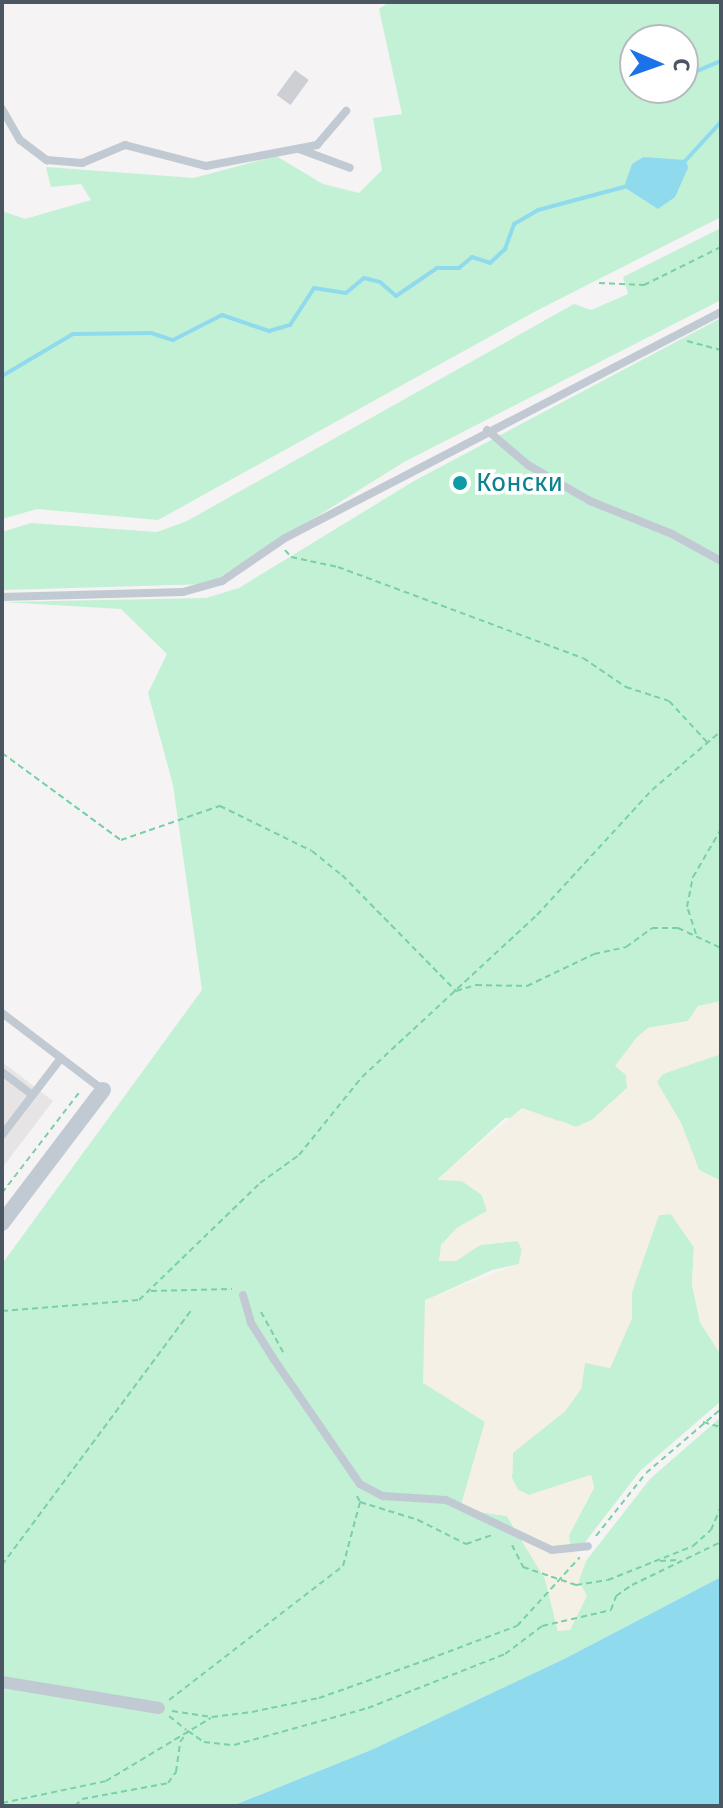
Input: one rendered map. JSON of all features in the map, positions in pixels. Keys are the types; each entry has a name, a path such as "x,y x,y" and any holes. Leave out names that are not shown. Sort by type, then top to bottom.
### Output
{"street":[{"path":"2,1223 103,1090"},
{"path":"2,1682 159,1708"}],"lane":[{"path":"2,109 33,154 66,165 125,145 206,166 298,149 330,136 346,111"},
{"path":"298,149 350,168"},
{"path":"2,597 183,592 222,581 285,538 487,430 721,312"},
{"path":"487,430 528,465 590,501 721,561"},
{"path":"2,1013 103,1090"},
{"path":"2,1135 61,1058"},
{"path":"2,1072 32,1095"},
{"path":"243,1295 251,1323 360,1484 383,1496 446,1500 552,1550 588,1546"}],"path":[{"path":"599,283 644,285 721,247"},
{"path":"681,334 683,340 721,350"},
{"path":"285,538 285,553 291,557 338,567 583,658 626,687 669,701 707,743"},
{"path":"2,1311 139,1300 260,1183 299,1155 362,1077 580,872 652,790 721,731"},
{"path":"2,753 121,840 220,806 312,851 342,875 456,991"},
{"path":"697,936 687,907 693,877 721,829"},
{"path":"456,991 476,985 527,986 594,954 626,947 652,928 678,928 721,948"},
{"path":"2,1193 89,1079"},
{"path":"2,1565 192,1309"},
{"path":"159,1708 212,1717 319,1698 517,1626 588,1546 646,1473 721,1409"},
{"path":"703,1422 721,1427"},
{"path":"159,1708 343,1566 360,1502"},
{"path":"159,1708 204,1742 234,1745 368,1708 505,1654 542,1626 611,1610 616,1596 678,1560 721,1542"},
{"path":"655,1562 678,1560"},
{"path":"2,1803 106,1781 212,1717"},
{"path":"75,1806 82,1799 168,1783 176,1772 180,1742 188,1731"}],"shaded area":[{"path":"2,1062 53,1101 2,1168"}],"green space":[{"path":"389,2 721,2 721,217 536,311 158,520 37,509 2,519 2,211 25,219 91,200 81,184 51,187 46,167 194,178 276,156 323,184 359,193 382,170 373,118 402,114 379,9","holes":["643,157 665,162 625,187 632,164"]},
{"path":"721,228 721,300 404,462 209,584 2,590 2,532 31,523 157,532 187,521 574,304 591,310 628,294 623,277"},
{"path":"721,318 721,1001 688,1021 648,1028 626,1075 627,1088 592,1120 576,1127 561,1121 505,1118 438,1179 462,1181 482,1195 487,1211 457,1228 441,1245 456,1261 480,1245 518,1241 522,1250 519,1264 492,1270 426,1300 485,1422 460,1509 507,1516 545,1579 558,1631 586,1561 650,1479 721,1417 721,1577 564,1659 371,1750 232,1806 2,1806 2,1264 202,990 173,785 148,693 167,654 121,609 2,602 206,598 239,588 414,481"},
{"path":"712,1054 721,1054 721,1181 699,1170 681,1123 656,1082 663,1074"},
{"path":"671,1214 694,1247 692,1284 700,1322 721,1355 721,1401 640,1471 579,1550 570,1547 569,1535 594,1488 591,1475 529,1495 518,1490 512,1478 513,1452 565,1411 581,1389 585,1362 610,1368 632,1318 632,1292 651,1226 659,1215"}],"sand":[{"path":"721,1001 721,1054 663,1074 657,1082 681,1123 699,1170 721,1181 721,1355 700,1322 692,1284 694,1247 671,1214 659,1215 632,1292 632,1318 610,1368 585,1363 581,1389 565,1411 513,1453 512,1478 518,1490 529,1495 591,1475 594,1487 569,1535 570,1547 586,1561 579,1581 587,1596 570,1630 558,1631 545,1579 507,1516 460,1509 485,1422 423,1383 425,1300 519,1264 522,1250 518,1241 480,1245 456,1261 439,1261 441,1245 457,1228 487,1211 482,1195 462,1181 437,1180 522,1108 576,1127 592,1120 627,1088 626,1075 615,1066 637,1037 648,1028 688,1021 698,1006"}],"water":[{"path":"643,157 686,160 688,168 675,197 658,209 624,187 632,164"},
{"path":"721,1577 721,1806 232,1806 371,1750 564,1659"}],"building":[{"path":"295,70 309,80 291,105 277,95"}],"waterway":[{"path":"699,70 721,61"},
{"path":"686,160 721,122"},
{"path":"2,376 73,334 151,333 173,340 222,315 269,331 290,325 314,288 346,293 364,278 380,282 396,296 437,268 459,268 472,257 490,263 505,249 514,224 538,210 624,187"}],"place":[{"name":"Конски","path":"460,483"}]}
